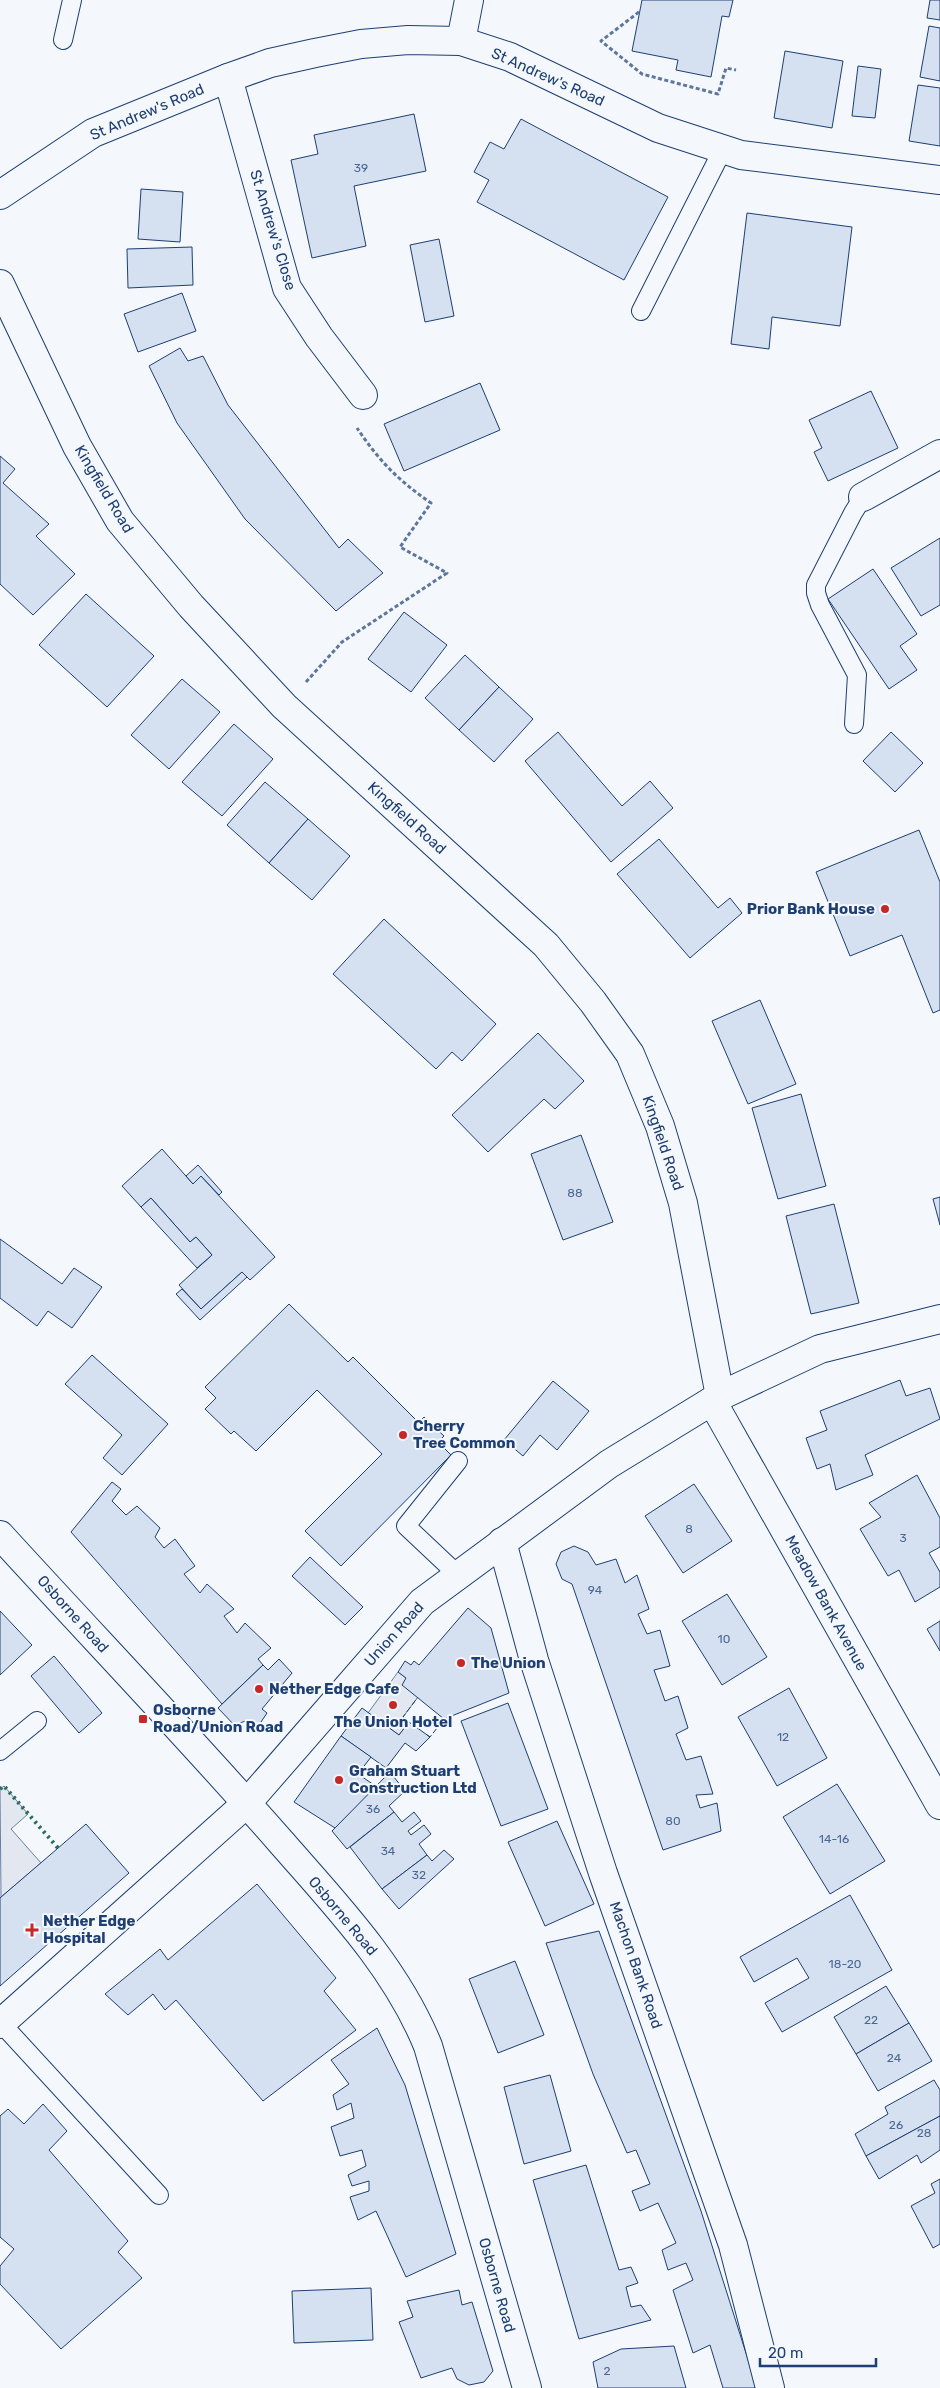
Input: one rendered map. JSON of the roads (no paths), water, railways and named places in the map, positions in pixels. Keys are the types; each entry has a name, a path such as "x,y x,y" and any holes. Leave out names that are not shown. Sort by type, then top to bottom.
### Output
{"street":[{"path":"461,41 469,0"},
{"name":"St Andrew's Road","path":"0,195 93,133 228,78 270,63 361,44 408,40 461,41 510,58 658,128 741,155 940,180"},
{"name":"St Andrew's Close","path":"228,78 288,288 319,337 363,395"},
{"name":"Kingfield Road","path":"0,284 77,446 120,521 191,606 284,706 546,946 593,1002 630,1054 660,1126 683,1203 716,1399"},
{"path":"863,497 940,454"},
{"name":"Union Road","path":"0,2024 247,1803 422,1602 502,1542 609,1464 716,1399 820,1348 940,1319"},
{"name":"Meadow Bank Avenue","path":"716,1399 940,1805"},
{"name":"Osborne Road","path":"0,1535 247,1803 358,1931 389,1975 422,2030 428,2046 527,2388"},
{"name":"Machon Bank Road","path":"502,1542 534,1660 603,1873 733,2245 770,2388"}],"lane":[{"path":"63,40 72,0"},
{"path":"641,311 723,149"},
{"path":"854,724 857,675 820,605 816,593 816,585 863,497"},
{"path":"458,1461 406,1526 458,1575"},
{"path":"0,1751 37,1720"},
{"path":"0,2024 159,2195"}],"place":[{"name":"Prior Bank House","path":"885,909"},
{"name":"Cherry Tree Common","path":"403,1435"},
{"name":"The Union","path":"461,1663"},
{"name":"Nether Edge Cafe","path":"259,1689"},
{"name":"The Union Hotel","path":"393,1705"},
{"name":"Osborne Road/Union Road","path":"143,1719"},
{"name":"Graham Stuart Construction Ltd","path":"339,1780"},
{"name":"Nether Edge Hospital","path":"32,1930"}]}
